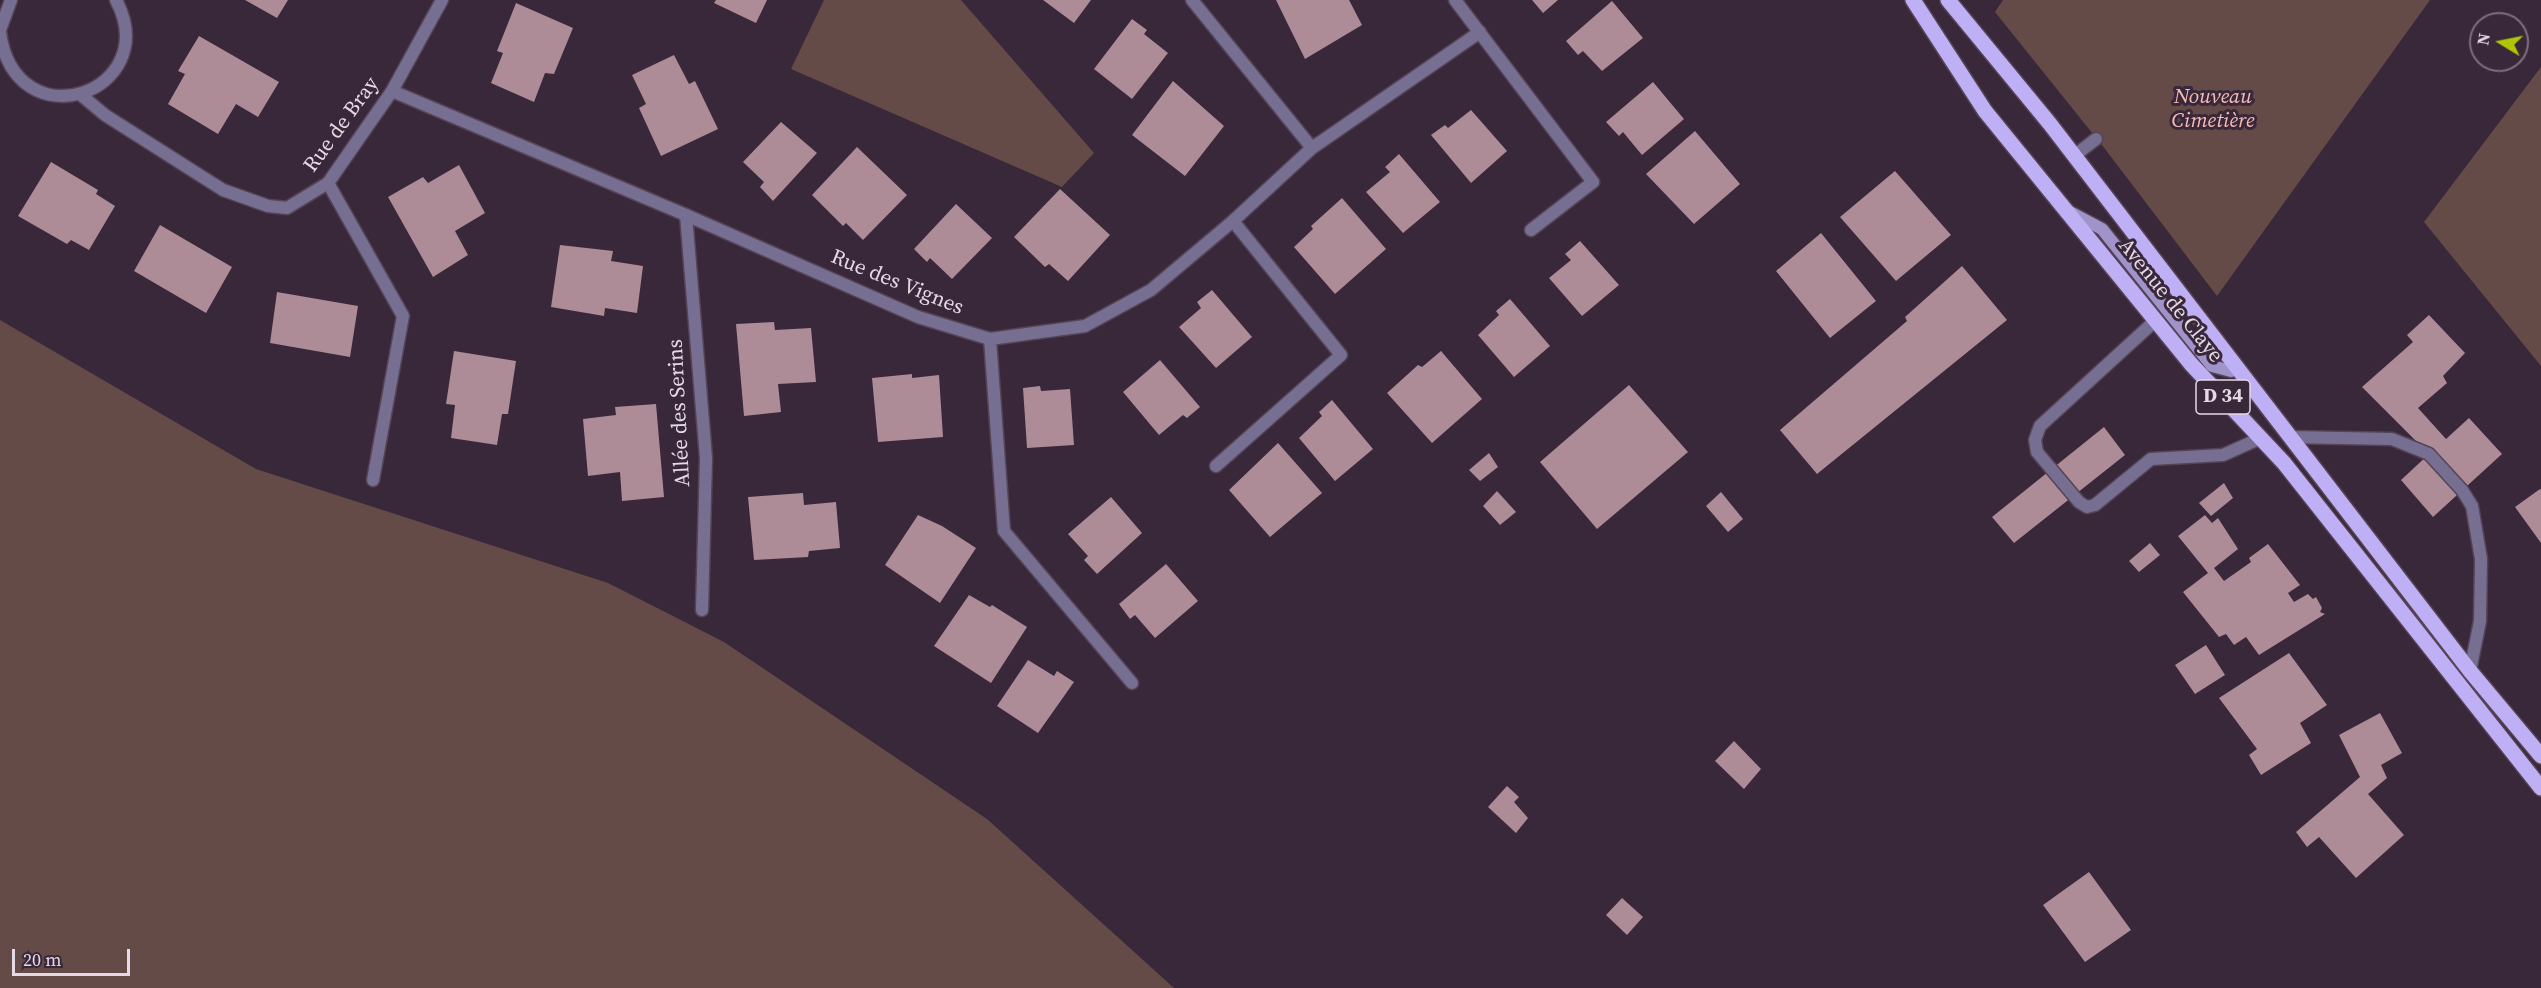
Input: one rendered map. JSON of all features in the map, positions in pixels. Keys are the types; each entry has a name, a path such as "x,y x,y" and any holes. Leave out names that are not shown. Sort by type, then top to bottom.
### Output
{"main road":[{"name":"Avenue de Claye","path":"1913,0 1985,111 2070,212 2191,364 2284,463 2541,788"},
{"name":"Avenue de Claye","path":"1948,0 2074,156 2470,670 2541,756"}],"street":[{"path":"11,0 0,31 1,52 14,74 33,90 57,97 81,95 103,83 119,65 127,41 124,16 116,0"},
{"name":"Rue de Bray","path":"81,95 105,115 223,190 262,204 287,208 328,183 392,91 442,0"},
{"path":"1192,0 1312,148"},
{"path":"1455,0 1593,182 1531,230"},
{"name":"Rue des Vignes","path":"392,91 686,215 918,317 990,339 1085,326 1150,290 1233,221 1312,148 1480,32"},
{"path":"2074,156 2096,139"},
{"path":"328,183 403,316 373,480"},
{"path":"2070,212 2102,229 2212,366 2231,371 2235,367"},
{"name":"Allée des Serins","path":"686,215 706,458 702,610"},
{"path":"1216,466 1341,354 1233,221"},
{"path":"2157,320 2040,426 2034,440 2037,452 2079,502 2087,507 2095,505 2151,459 2223,455 2261,438"},
{"path":"990,339 1004,531 1132,683"},
{"path":"2289,437 2392,439 2429,454 2462,490 2472,506 2481,559 2480,621 2470,670"}],"green space":[{"path":"824,0 961,0 1094,153 1062,187 791,69"},
{"name":"Nouveau Cimetière","path":"2003,0 2430,0 2217,296 2105,149 1995,12"},
{"path":"2541,67 2541,366 2424,222"},
{"path":"0,320 256,469 608,583 724,642 987,819 1174,988 0,988"}],"building":[{"path":"245,0 288,0 277,18"},
{"path":"716,0 767,0 756,23 714,3"},
{"path":"1043,0 1091,0 1074,23"},
{"path":"1276,0 1349,0 1362,25 1305,59"},
{"path":"1532,0 1558,0 1543,13"},
{"path":"1612,1 1643,38 1602,71 1583,51 1578,55 1566,41"},
{"path":"516,3 573,28 554,74 545,73 534,102 491,83 503,53 497,51"},
{"path":"1132,19 1147,30 1144,34 1168,53 1132,99 1094,69"},
{"path":"199,36 279,82 258,117 236,104 218,134 168,104 185,74 178,71"},
{"path":"674,55 689,84 695,81 718,129 661,156 639,108 646,104 632,75"},
{"path":"1173,81 1224,126 1185,176 1132,135"},
{"path":"1653,82 1684,119 1642,155 1623,132 1619,136 1606,122"},
{"path":"1471,110 1507,151 1471,183 1431,135 1445,125 1448,128"},
{"path":"781,122 817,153 773,201 760,187 764,182 743,162"},
{"path":"1695,131 1740,184 1694,224 1646,174"},
{"path":"857,147 907,195 863,240 846,223 843,226 812,195"},
{"path":"1399,154 1440,202 1403,233 1366,192 1390,172 1385,167"},
{"path":"51,162 98,190 96,194 115,206 89,250 71,240 67,244 18,216"},
{"path":"459,165 485,213 455,231 468,255 433,277 388,197 423,177 428,183"},
{"path":"1895,171 1951,235 1896,281 1840,217"},
{"path":"1060,189 1110,235 1068,281 1049,264 1045,267 1014,237"},
{"path":"1342,198 1386,249 1335,294 1294,247 1313,229 1311,226"},
{"path":"956,204 992,238 952,279 930,258 927,262 914,249"},
{"path":"160,225 232,267 206,313 134,271"},
{"path":"1821,233 1876,301 1830,338 1776,271"},
{"path":"1580,241 1619,285 1582,316 1549,278 1571,260 1565,254"},
{"path":"560,245 613,251 611,261 643,266 637,313 605,308 604,316 551,307"},
{"path":"1962,266 2007,320 1817,474 1780,430 1907,321 1905,317"},
{"path":"1212,290 1252,337 1216,368 1179,327 1201,308 1197,302"},
{"path":"277,292 358,306 350,357 270,343"},
{"path":"1510,299 1550,346 1514,377 1478,335 1499,315 1496,311"},
{"path":"2429,315 2465,353 2443,376 2447,383 2418,408 2446,439 2469,418 2502,454 2433,517 2401,480 2429,454 2362,387 2413,342 2407,335"},
{"path":"774,322 775,330 811,328 816,382 778,384 781,412 744,416 736,324"},
{"path":"454,351 516,361 508,414 502,414 497,445 451,438 455,405 446,404"},
{"path":"1441,351 1482,399 1432,443 1387,393 1418,365 1422,367"},
{"path":"1160,360 1200,407 1187,418 1183,415 1159,435 1123,392"},
{"path":"912,374 912,378 939,375 943,437 878,442 872,378"},
{"path":"1629,385 1688,452 1597,529 1540,462"},
{"path":"1040,386 1041,391 1070,389 1074,445 1027,448 1023,388"},
{"path":"1332,400 1373,449 1335,481 1299,438 1322,416 1319,412"},
{"path":"656,404 664,497 622,501 620,472 588,476 583,419 616,415 615,407"},
{"path":"2104,427 2125,455 2014,543 1992,517"},
{"path":"1278,443 1322,493 1270,537 1229,490"},
{"path":"1489,453 1498,467 1480,481 1469,470"},
{"path":"2224,483 2233,498 2211,516 2199,503"},
{"path":"2541,490 2541,543 2515,507"},
{"path":"1497,491 1516,512 1500,525 1483,506"},
{"path":"1721,492 1743,519 1728,532 1706,506"},
{"path":"803,493 804,505 836,502 840,548 809,551 808,557 754,560 748,497"},
{"path":"1111,497 1142,533 1097,574 1084,560 1088,556 1068,534"},
{"path":"918,515 942,526 976,548 940,603 885,565"},
{"path":"2205,515 2212,523 2218,518 2238,549 2214,568 2224,581 2251,562 2249,558 2268,544 2300,585 2288,593 2294,602 2308,594 2313,599 2316,597 2322,608 2320,612 2325,614 2259,655 2246,637 2234,645 2226,634 2219,637 2183,592 2208,573 2178,536"},
{"path":"2150,543 2160,555 2139,572 2129,561"},
{"path":"1166,564 1198,601 1155,638 1135,615 1130,619 1119,604"},
{"path":"969,595 990,607 992,605 1027,627 991,683 934,646"},
{"path":"2206,645 2225,675 2195,694 2175,665"},
{"path":"2289,653 2327,705 2300,723 2311,743 2261,775 2249,755 2257,749 2219,698"},
{"path":"1028,660 1054,676 1057,671 1074,682 1038,733 997,706"},
{"path":"2380,713 2402,753 2381,765 2387,778 2368,794 2404,835 2356,878 2319,837 2307,847 2296,832 2360,777 2339,735"},
{"path":"1734,741 1761,769 1744,789 1715,761"},
{"path":"1507,786 1519,797 1514,802 1528,818 1516,833 1488,807"},
{"path":"2089,872 2131,930 2085,962 2043,905"},
{"path":"1622,898 1643,917 1627,935 1606,915"}]}
